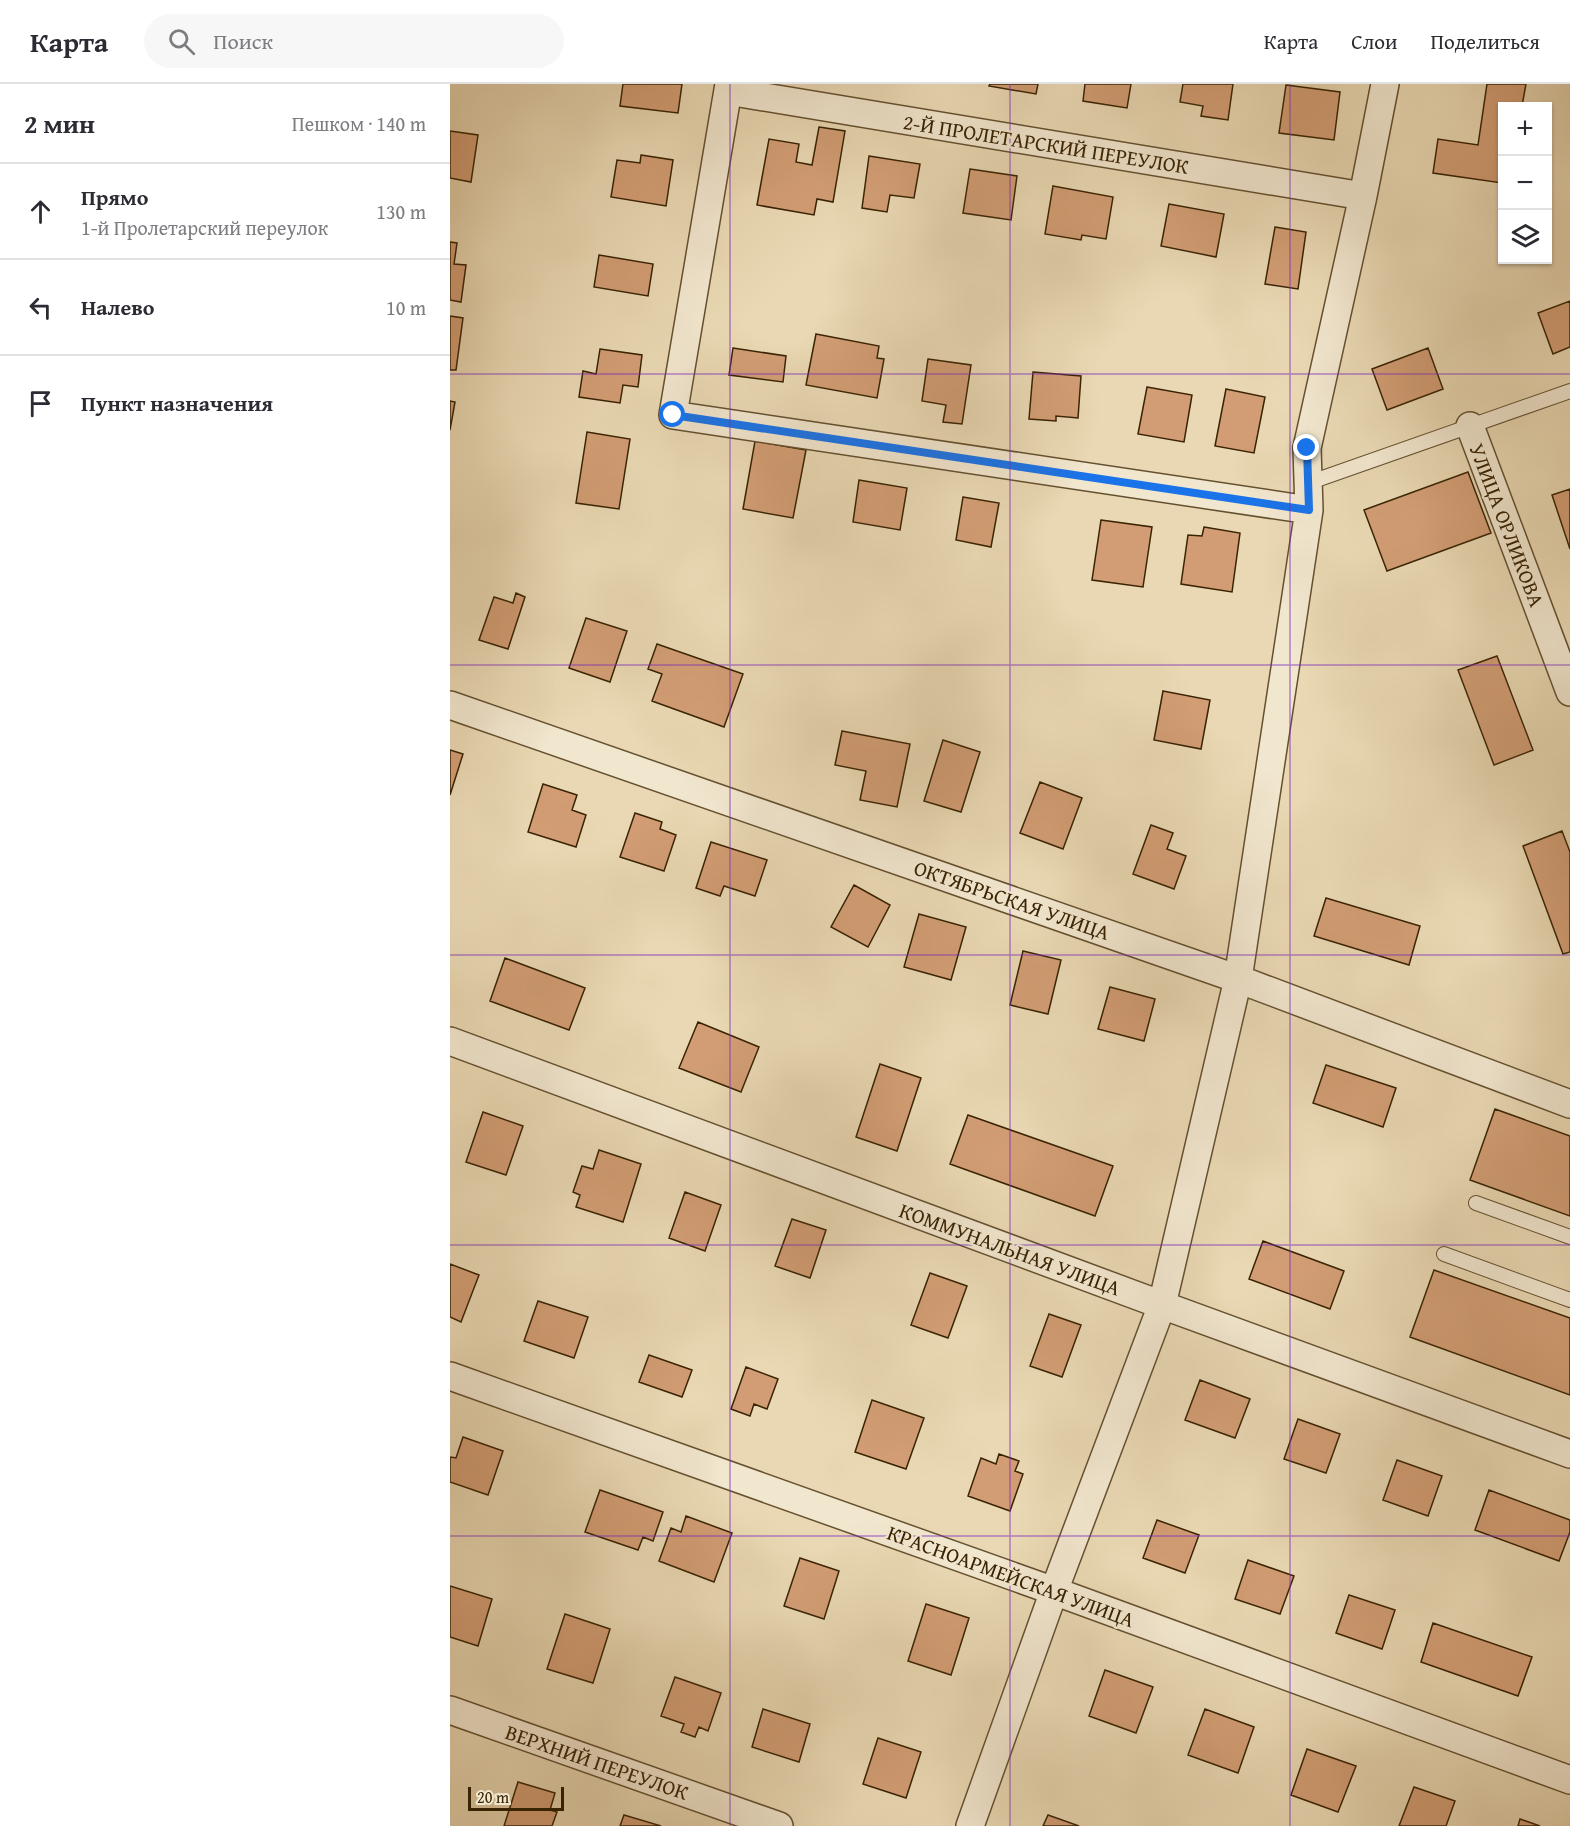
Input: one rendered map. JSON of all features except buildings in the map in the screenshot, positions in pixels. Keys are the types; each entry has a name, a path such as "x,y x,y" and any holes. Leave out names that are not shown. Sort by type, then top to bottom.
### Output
{"street":[{"path":"970,1826 1054,1591 1162,1305 1238,979 1309,510 1307,448 1363,196 1385,84"},
{"path":"729,88 673,415 1309,510"},
{"name":"2-Й ПРОЛЕТАРСКИЙ ПЕРЕУЛОК","path":"729,88 1363,196"},
{"name":"УЛИЦА ОРЛИКОВА","path":"1470,426 1570,692"},
{"name":"ОКТЯБРЬСКАЯ УЛИЦА","path":"450,705 1238,979 1570,1104"},
{"name":"КОММУНАЛЬНАЯ УЛИЦА","path":"450,1041 1570,1454"},
{"name":"КРАСНОАРМЕЙСКАЯ УЛИЦА","path":"450,1376 1054,1591 1570,1780"},
{"name":"ВЕРХНИЙ ПЕРЕУЛОК","path":"450,1710 779,1826"}],"lane":[{"path":"1308,483 1570,391"},
{"path":"1476,1203 1570,1237"},
{"path":"1444,1254 1570,1300"}],"route":[{"path":"673,415 1309,510 1307,448"}]}
